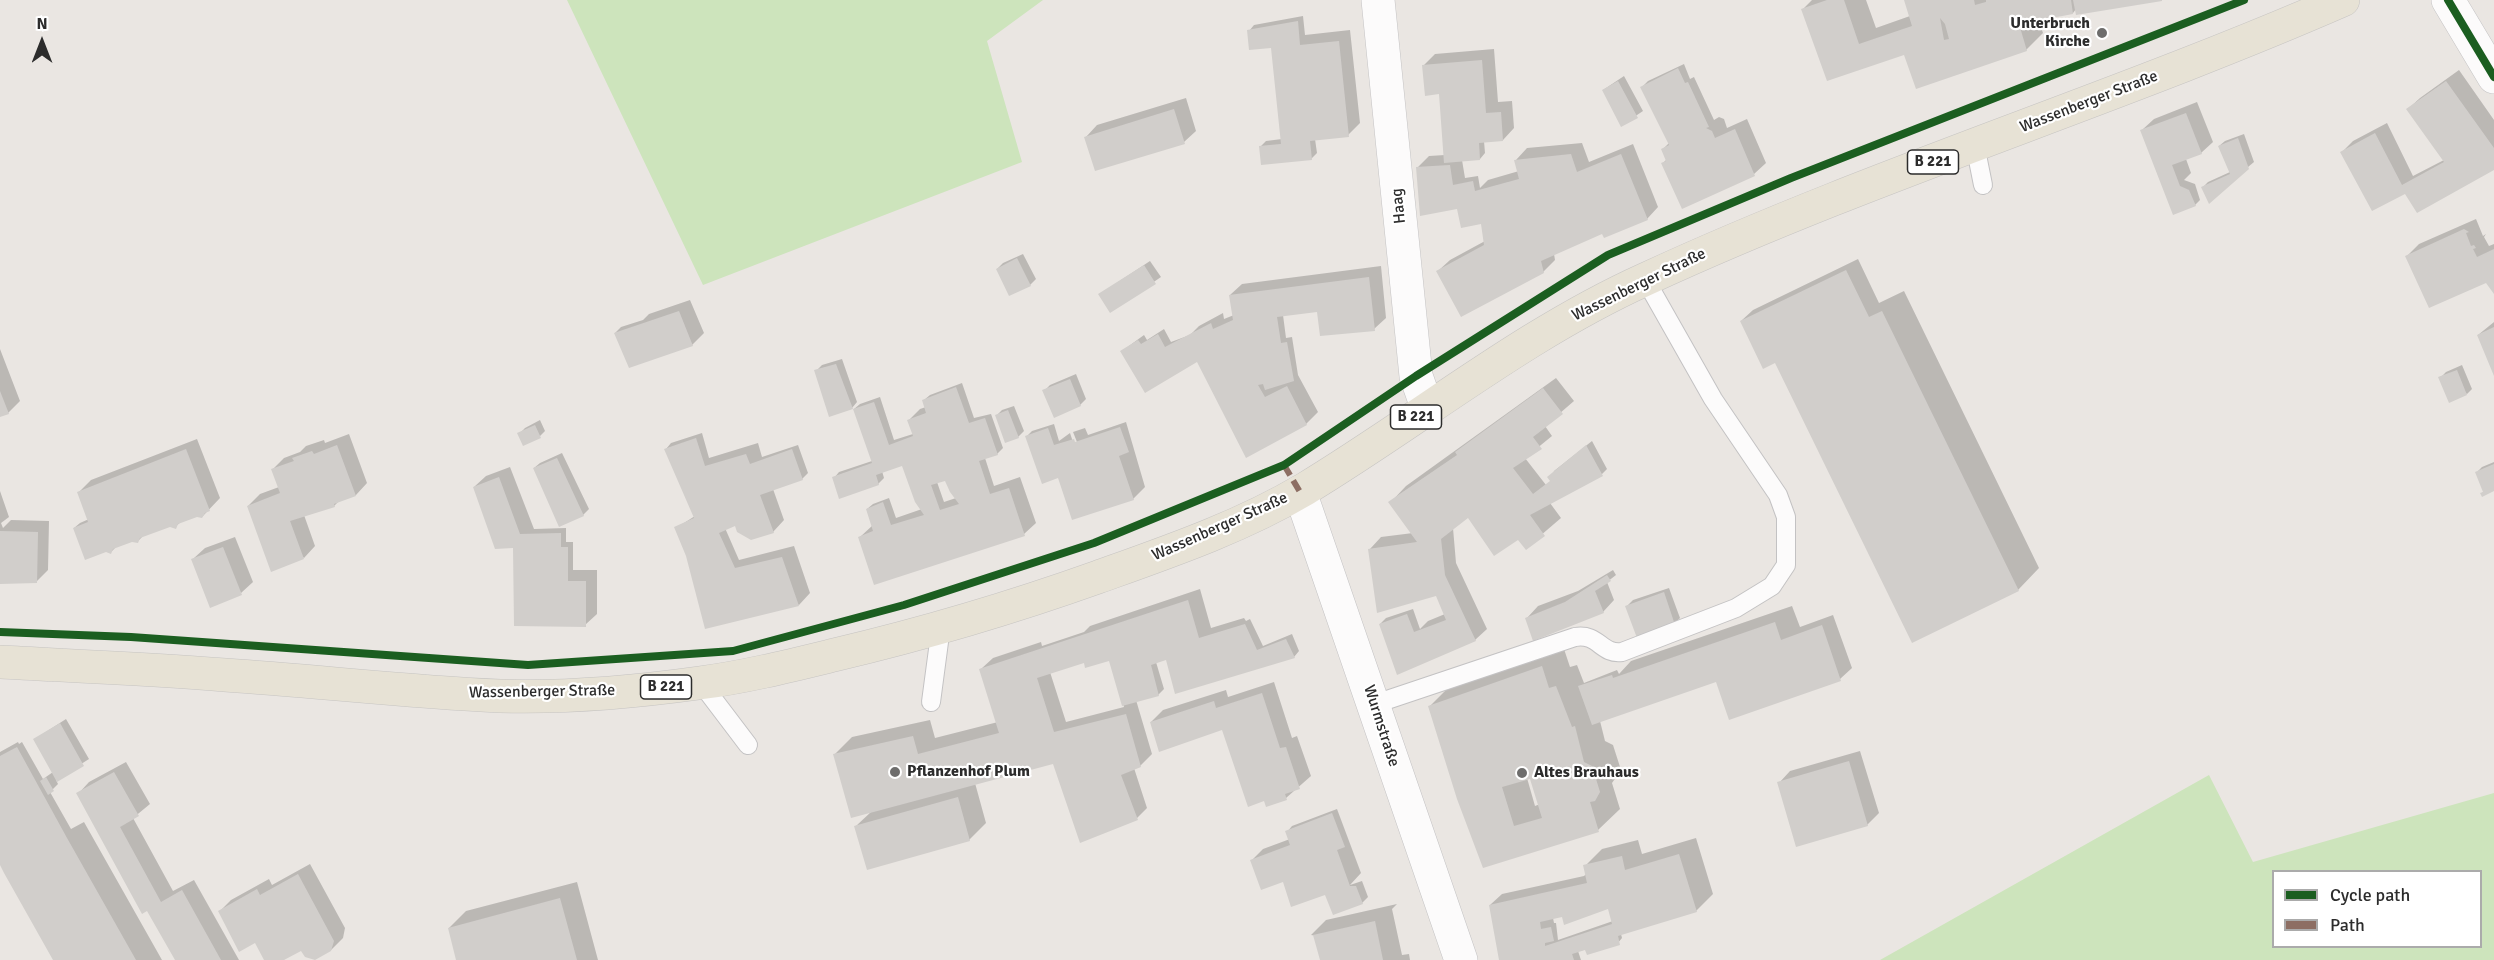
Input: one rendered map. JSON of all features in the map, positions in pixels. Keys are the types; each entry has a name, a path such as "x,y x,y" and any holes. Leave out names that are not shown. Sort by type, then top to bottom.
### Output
{"main road":[{"name":"Wassenberger Straße","path":"0,662 220,674 502,696 579,695 701,683 758,674 941,627 1041,597 1155,556 1244,519 1300,492 1530,342 1592,305 1645,279 1822,204 2264,35 2343,0"}],"street":[{"name":"Haag","path":"1378,0 1416,376 1428,410"},
{"path":"2448,0 2494,77"},
{"name":"Wurmstraße","path":"1300,492 1375,704 1461,960"}],"lane":[{"path":"1974,146 1983,185"},
{"path":"1375,704 1575,637 1589,636 1610,652 1623,652 1736,608 1772,586 1786,565 1786,517 1778,495 1713,399 1645,279"},
{"path":"931,702 941,627"},
{"path":"701,683 748,745"}],"green space":[{"path":"567,0 1043,0 987,41 1022,162 703,285"},
{"path":"2209,775 2253,862 2494,793 2494,960 1880,960"}],"building":[{"path":"1827,0 1844,0 1859,44 1912,26 1904,0 1974,0 1975,5 1986,2 1986,0 2071,0 2073,14 2019,24 2027,51 1916,89 1904,55 1827,81 1801,9","holes":["1940,18 1945,24 1949,39 1944,40"]},
{"path":"2073,0 2162,0 2162,1 2076,15"},
{"path":"1298,21 1300,45 1339,41 1349,137 1310,141 1312,160 1261,165 1259,146 1281,144 1271,48 1249,50 1247,30"},
{"path":"1482,60 1486,113 1501,112 1503,141 1479,143 1480,160 1444,163 1439,94 1425,96 1422,65"},
{"path":"1678,68 1685,83 1688,82 1709,127 1706,128 1712,131 1715,138 1735,129 1755,176 1682,209 1661,163 1666,161 1661,149 1669,145 1640,87"},
{"path":"1618,81 1638,118 1621,127 1602,90"},
{"path":"2446,81 2494,148 2494,170 2417,213 2405,194 2372,211 2340,152 2375,133 2402,185 2444,162 2406,109"},
{"path":"1174,109 1185,144 1095,171 1084,137"},
{"path":"2186,113 2202,154 2172,165 2180,186 2189,190 2196,206 2173,215 2140,130"},
{"path":"2238,138 2249,169 2209,204 2201,187 2230,174 2218,146"},
{"path":"1571,154 1577,172 1621,154 1648,220 1604,238 1602,234 1541,261 1544,273 1461,317 1436,271 1484,245 1481,224 1461,228 1457,209 1420,216 1416,167 1450,165 1453,185 1473,181 1475,191 1519,179 1514,160"},
{"path":"2464,229 2469,232 2466,233 2471,246 2474,245 2476,248 2473,249 2477,257 2494,249 2494,294 2486,283 2429,308 2405,256"},
{"path":"1017,258 1031,286 1009,296 996,269"},
{"path":"1144,265 1156,284 1110,313 1098,294"},
{"path":"1846,270 1869,317 1882,311 2019,591 1912,643 1775,363 1763,369 1740,321"},
{"path":"1369,277 1375,331 1320,336 1317,312 1277,317 1281,343 1287,342 1294,381 1265,390 1263,384 1258,385 1265,397 1287,386 1307,425 1246,458 1197,362 1145,393 1120,351 1138,340 1141,344 1158,334 1165,347 1211,323 1213,329 1233,320 1229,295"},
{"path":"679,311 693,346 629,368 614,333"},
{"path":"2494,327 2494,376 2477,335"},
{"path":"836,364 853,409 829,417 814,370"},
{"path":"2457,370 2467,395 2449,403 2438,377"},
{"path":"1070,379 1081,406 1054,418 1042,390"},
{"path":"956,387 969,423 985,418 998,455 979,461 990,494 1009,488 1025,536 874,585 858,537 873,531 866,509 883,502 891,525 924,515 915,502 902,466 876,475 879,485 839,499 832,477 872,463 853,409 874,402 889,445 913,436 907,420 926,413 922,400","holes":["945,481 959,504 940,510 931,485"]},
{"path":"1543,388 1563,414 1533,437 1542,449 1513,468 1533,494 1550,481 1547,477 1586,445 1603,476 1530,515 1545,536 1526,550 1518,540 1494,556 1468,518 1441,539 1445,575 1476,641 1397,675 1379,624 1407,614 1414,632 1446,620 1436,596 1377,613 1368,549 1417,542 1388,502 1457,455 1455,452"},
{"path":"0,391 9,414 0,417"},
{"path":"1008,410 1019,438 1005,443 995,415"},
{"path":"535,425 541,438 523,446 517,433"},
{"path":"1120,427 1129,452 1119,456 1134,500 1072,520 1058,478 1042,484 1025,436 1048,428 1054,445 1074,439 1075,442"},
{"path":"696,438 705,466 746,454 750,464 792,449 803,480 760,495 774,533 751,540 737,532 735,526 719,533 735,568 782,557 799,606 705,629 686,556 674,527 694,518 664,449"},
{"path":"337,445 356,496 334,504 335,507 290,521 304,559 271,572 247,506 280,493 271,469 294,461 292,458 312,451 314,454"},
{"path":"186,449 210,511 202,518 197,517 178,524 176,529 170,527 140,538 138,543 132,542 113,549 111,554 106,552 85,560 73,528 88,522 77,492"},
{"path":"557,458 584,516 559,527 533,468"},
{"path":"2494,464 2494,491 2482,497 2480,493 2483,492 2475,472"},
{"path":"499,477 520,534 561,533 561,547 568,547 568,581 586,581 586,627 514,626 513,548 495,549 473,487"},
{"path":"0,531 38,532 37,583 0,584"},
{"path":"223,547 242,595 210,608 191,559"},
{"path":"1607,575 1611,581 1595,591 1604,613 1533,641 1525,618 1565,602"},
{"path":"1664,592 1675,625 1637,638 1625,606"},
{"path":"1188,600 1199,638 1245,624 1257,650 1286,639 1295,658 1175,694 1166,660 1151,665 1159,696 1122,706 1109,661 1085,668 1084,663 1037,678 1054,732 1126,714 1141,767 1121,775 1138,820 1080,843 1053,764 851,818 833,754 913,736 918,754 999,733 979,669"},
{"path":"1775,622 1781,640 1822,625 1841,681 1729,720 1716,682 1592,725 1578,686 1612,675 1613,678"},
{"name":"Altes Brauhaus","path":"1542,666 1549,688 1556,686 1572,727 1575,726 1584,762 1592,766 1600,792 1595,801 1590,802 1599,832 1483,868 1457,799 1428,706","holes":["1530,779 1542,818 1514,826 1502,787"]},
{"path":"1262,693 1280,748 1286,747 1300,789 1285,794 1287,800 1266,807 1264,801 1248,807 1222,730 1159,752 1150,722 1214,701 1216,708"},
{"path":"60,723 84,766 57,782 33,739"},
{"path":"17,747 136,960 53,960 4,873 0,865 0,756"},
{"path":"1849,761 1868,826 1796,847 1777,782"},
{"path":"114,772 139,816 120,827 161,902 182,890 221,960 175,960 147,911 142,914 76,793"},
{"path":"46,777 54,791 48,795 40,781"},
{"path":"958,797 970,841 867,870 854,826"},
{"path":"1332,813 1345,847 1337,850 1350,886 1356,886 1363,904 1333,915 1325,895 1291,907 1283,882 1261,890 1250,860 1290,845 1285,831"},
{"path":"1679,854 1697,912 1618,936 1620,945 1587,955 1585,950 1572,954 1574,960 1499,960 1489,905 1587,883 1583,865 1622,856 1625,870","holes":["1608,909 1612,924 1545,946 1545,943 1554,941 1551,927 1541,929 1540,922 1562,917 1564,925"]},
{"path":"298,874 334,941 331,951 315,960 305,957 301,951 284,960 264,960 255,943 239,952 218,911 257,889 260,895"},
{"path":"560,898 577,960 456,960 448,928"},
{"path":"1375,921 1383,960 1320,960 1313,935"}],"marked path":[{"path":"1284,465 1300,492"}],"cycle path":[{"path":"0,632 131,637 528,665 733,651 904,605 1094,543 1284,465 1416,376 1608,255 1791,178 2244,0"},
{"path":"2448,0 2494,77"}],"place":[{"name":"Unterbruch Kirche","path":"2102,33"},
{"name":"Pflanzenhof Plum","path":"895,772"},
{"name":"Altes Brauhaus","path":"1522,773"}]}
